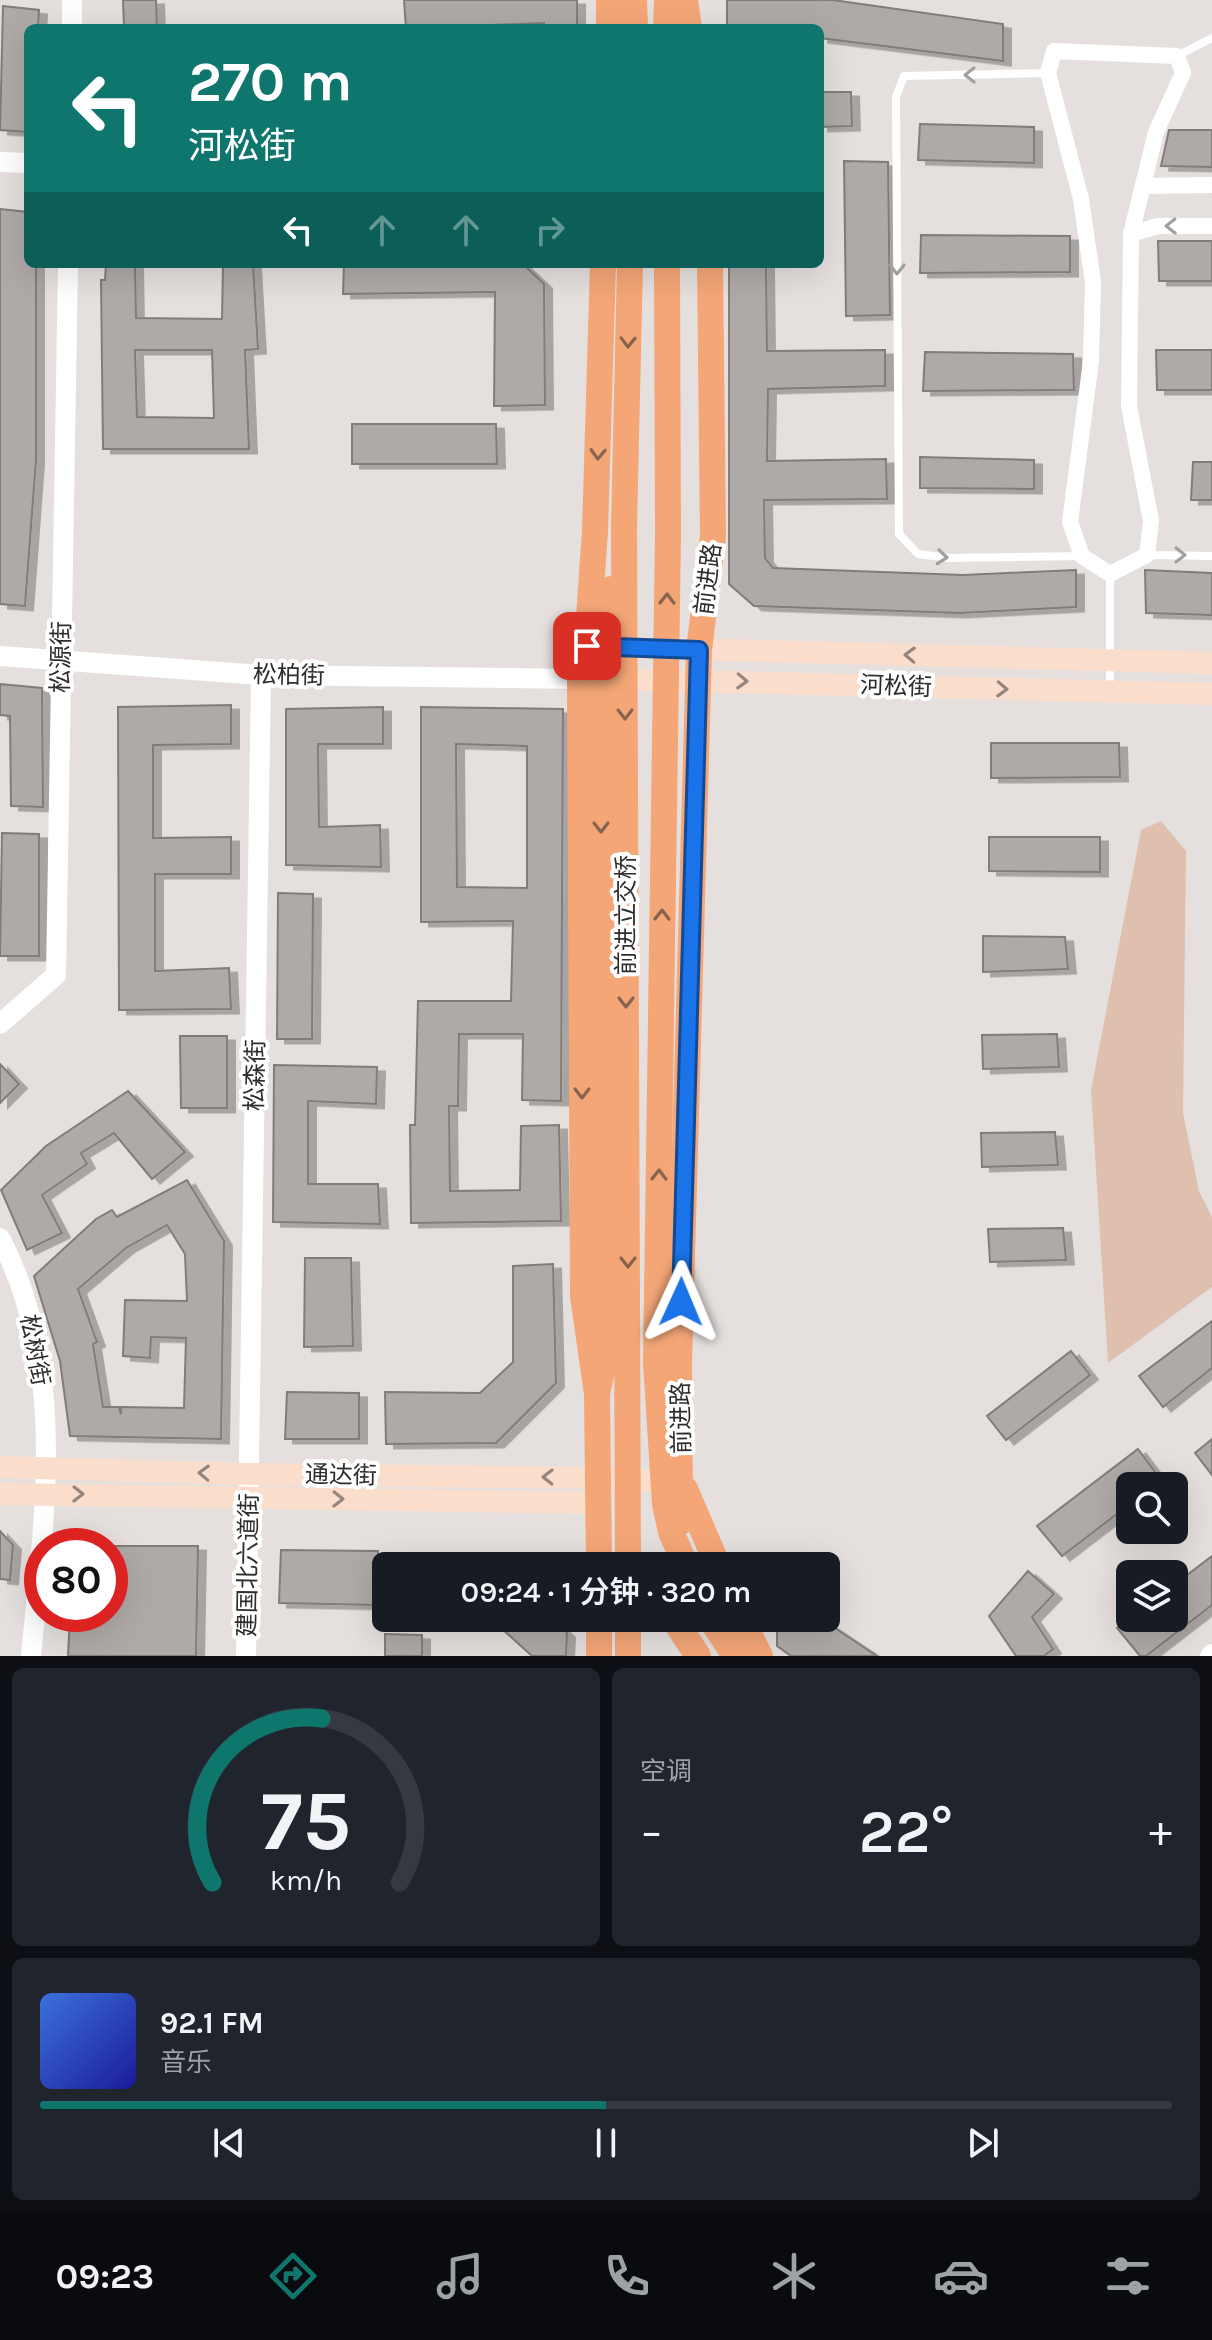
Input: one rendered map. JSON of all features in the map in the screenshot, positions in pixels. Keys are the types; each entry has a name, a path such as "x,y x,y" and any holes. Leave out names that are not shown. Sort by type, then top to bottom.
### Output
{"highway":[{"path":"609,0 609,24"},
{"path":"634,0 635,24"},
{"path":"666,24 667,0"},
{"path":"685,0 688,24"},
{"path":"698,0 700,24"},
{"path":"599,1552 597,1394 583,1296 580,679 587,646 595,531 603,268"},
{"name":"前进立交桥","path":"628,1552 624,527 630,268"},
{"name":"前进立交桥","path":"667,268 668,534 656,1363 661,1466 671,1532 680,1552"},
{"path":"693,268 699,650"},
{"name":"前进路","path":"680,1552 682,1483 679,1364 698,680 713,536 710,268"},
{"path":"597,1394 604,1362 600,727 608,605 624,527"},
{"path":"682,1483 712,1552"},
{"path":"598,1490 631,1552"},
{"path":"599,1632 599,1656"},
{"path":"628,1632 628,1656"},
{"path":"675,1632 675,1656"},
{"path":"683,1632 698,1656"},
{"path":"719,1632 735,1656"},
{"path":"748,1632 760,1656"}],"main road":[{"name":"河松街","path":"587,646 1212,663"},
{"name":"河松街","path":"580,679 1212,694"},
{"name":"通达街","path":"0,1467 249,1474 598,1490"},
{"name":"通达街","path":"0,1494 249,1497 598,1490 682,1483"}],"street":[{"path":"72,0 72,24"},
{"path":"1054,51 1177,56 1183,73 1156,132 1131,234 1129,406 1151,521 1147,555 1110,574 1082,556 1070,522 1091,361 1093,282 1081,199 1048,73 1054,51"},
{"path":"0,162 24,163"},
{"path":"1143,186 1212,185"},
{"path":"1131,234 1158,226 1212,226"},
{"name":"松源街","path":"0,1024 56,975 68,268"},
{"name":"松柏街","path":"0,656 61,663 261,675 580,679"},
{"name":"松森街","path":"249,1474 261,675"},
{"name":"松树街","path":"0,1238 25,1295 41,1358 48,1468 31,1656"},
{"name":"建国北六道街","path":"246,1656 249,1474"}],"lane":[{"path":"1177,56 1212,38"},
{"path":"1048,73 904,76 896,97 899,534 918,554 949,558 1082,556"},
{"path":"1147,555 1212,556"},
{"path":"1110,574 1110,692"}],"shaded area":[{"path":"1161,821 1186,851 1183,1113 1199,1191 1212,1217 1212,1287 1108,1363 1091,1090 1141,830"}],"building":[{"path":"123,0 156,0 157,24 124,24"},
{"path":"404,0 577,0 577,24 406,24"},
{"path":"727,0 833,0 1003,24 1003,61 824,39 824,24 727,24"},
{"path":"3,6 39,10 38,24 24,24 24,132 0,130"},
{"path":"824,92 851,92 852,126 824,127"},
{"path":"920,124 1034,127 1034,163 918,160"},
{"path":"1169,130 1212,130 1212,167 1161,166"},
{"path":"844,161 888,162 890,315 846,316"},
{"path":"0,209 24,212 24,268 36,268 36,460 25,606 0,604"},
{"path":"921,235 1070,236 1070,272 920,273"},
{"path":"1158,241 1212,241 1212,281 1159,281"},
{"path":"106,268 135,268 136,318 222,319 223,268 253,268 258,349 245,350 249,449 103,449 101,280 105,280","holes":["135,350 212,350 214,418 137,417"]},
{"path":"344,268 527,268 544,284 545,405 494,406 495,292 343,294"},
{"path":"729,268 766,268 767,351 885,350 885,386 768,389 767,461 886,459 887,499 764,500 765,558 773,568 963,575 1076,570 1076,607 959,613 754,606 729,584"},
{"path":"1156,350 1212,350 1212,390 1157,390"},
{"path":"925,352 1073,354 1074,390 923,391"},
{"path":"352,424 496,424 497,464 352,464"},
{"path":"920,457 1034,460 1034,489 920,488"},
{"path":"1193,462 1212,462 1212,500 1191,500"},
{"path":"1145,570 1212,573 1212,615 1146,613"},
{"path":"0,684 42,688 43,807 11,806 10,716 0,715"},
{"path":"231,705 231,744 153,745 153,838 231,837 231,874 155,874 155,971 229,968 231,1009 119,1010 118,707"},
{"path":"383,707 383,744 318,744 319,827 380,825 381,867 286,865 286,709"},
{"path":"421,707 563,709 561,1101 522,1100 523,1034 459,1034 458,1106 449,1106 450,1191 520,1190 521,1126 559,1125 561,1221 411,1223 410,1125 415,1125 418,1001 511,1001 513,921 421,922","holes":["456,744 527,746 527,888 457,887"]},
{"path":"991,743 1119,743 1120,777 991,778"},
{"path":"2,833 39,834 39,956 0,956"},
{"path":"989,837 1100,837 1100,872 989,871"},
{"path":"278,893 313,894 312,1039 277,1039"},
{"path":"983,936 1065,937 1068,969 983,972"},
{"path":"1057,1034 1059,1067 983,1069 982,1035"},
{"path":"180,1036 227,1036 227,1108 181,1108"},
{"path":"0,1064 19,1084 0,1103"},
{"path":"274,1065 377,1067 376,1104 308,1101 308,1184 378,1184 380,1224 273,1222"},
{"path":"128,1091 185,1152 152,1179 114,1133 81,1153 87,1164 42,1195 62,1233 27,1250 1,1190 46,1146"},
{"path":"1055,1132 1058,1165 982,1167 981,1133"},
{"path":"187,1180 224,1241 221,1439 70,1436 60,1361 34,1276 96,1219 112,1210 117,1217","holes":["167,1225 185,1254 187,1301 125,1300 123,1356 150,1358 151,1337 186,1338 184,1408 121,1407 121,1414 119,1407 103,1407 93,1344 97,1342 78,1289 126,1248"]},
{"path":"1063,1228 1066,1260 990,1262 988,1229"},
{"path":"305,1258 351,1258 353,1346 304,1347"},
{"path":"553,1264 556,1383 496,1443 386,1444 385,1392 480,1393 513,1362 513,1266"},
{"path":"1212,1321 1212,1368 1163,1407 1139,1376"},
{"path":"1071,1351 1090,1375 1006,1440 987,1416"},
{"path":"287,1392 359,1393 359,1439 285,1439"},
{"path":"1212,1439 1212,1475 1195,1453"},
{"path":"1138,1449 1155,1472 1116,1472 1116,1515 1062,1556 1037,1526"},
{"path":"0,1531 13,1545 10,1580 0,1579"},
{"path":"128,1546 198,1546 196,1656 68,1656 69,1632 128,1632"},
{"path":"281,1550 378,1551 372,1552 372,1605 279,1603"},
{"path":"1212,1556 1212,1605 1188,1624 1188,1574"},
{"path":"1028,1571 1054,1594 1032,1617 1053,1649 1044,1656 1016,1656 989,1616"},
{"path":"840,1631 877,1656 791,1656 777,1646 777,1632"},
{"path":"505,1632 567,1633 566,1656 532,1656"},
{"path":"1120,1632 1177,1632 1146,1656 1140,1656"},
{"path":"385,1634 422,1635 422,1656 385,1656"}],"route":[{"path":"587,646 699,650 681,1302"}]}
